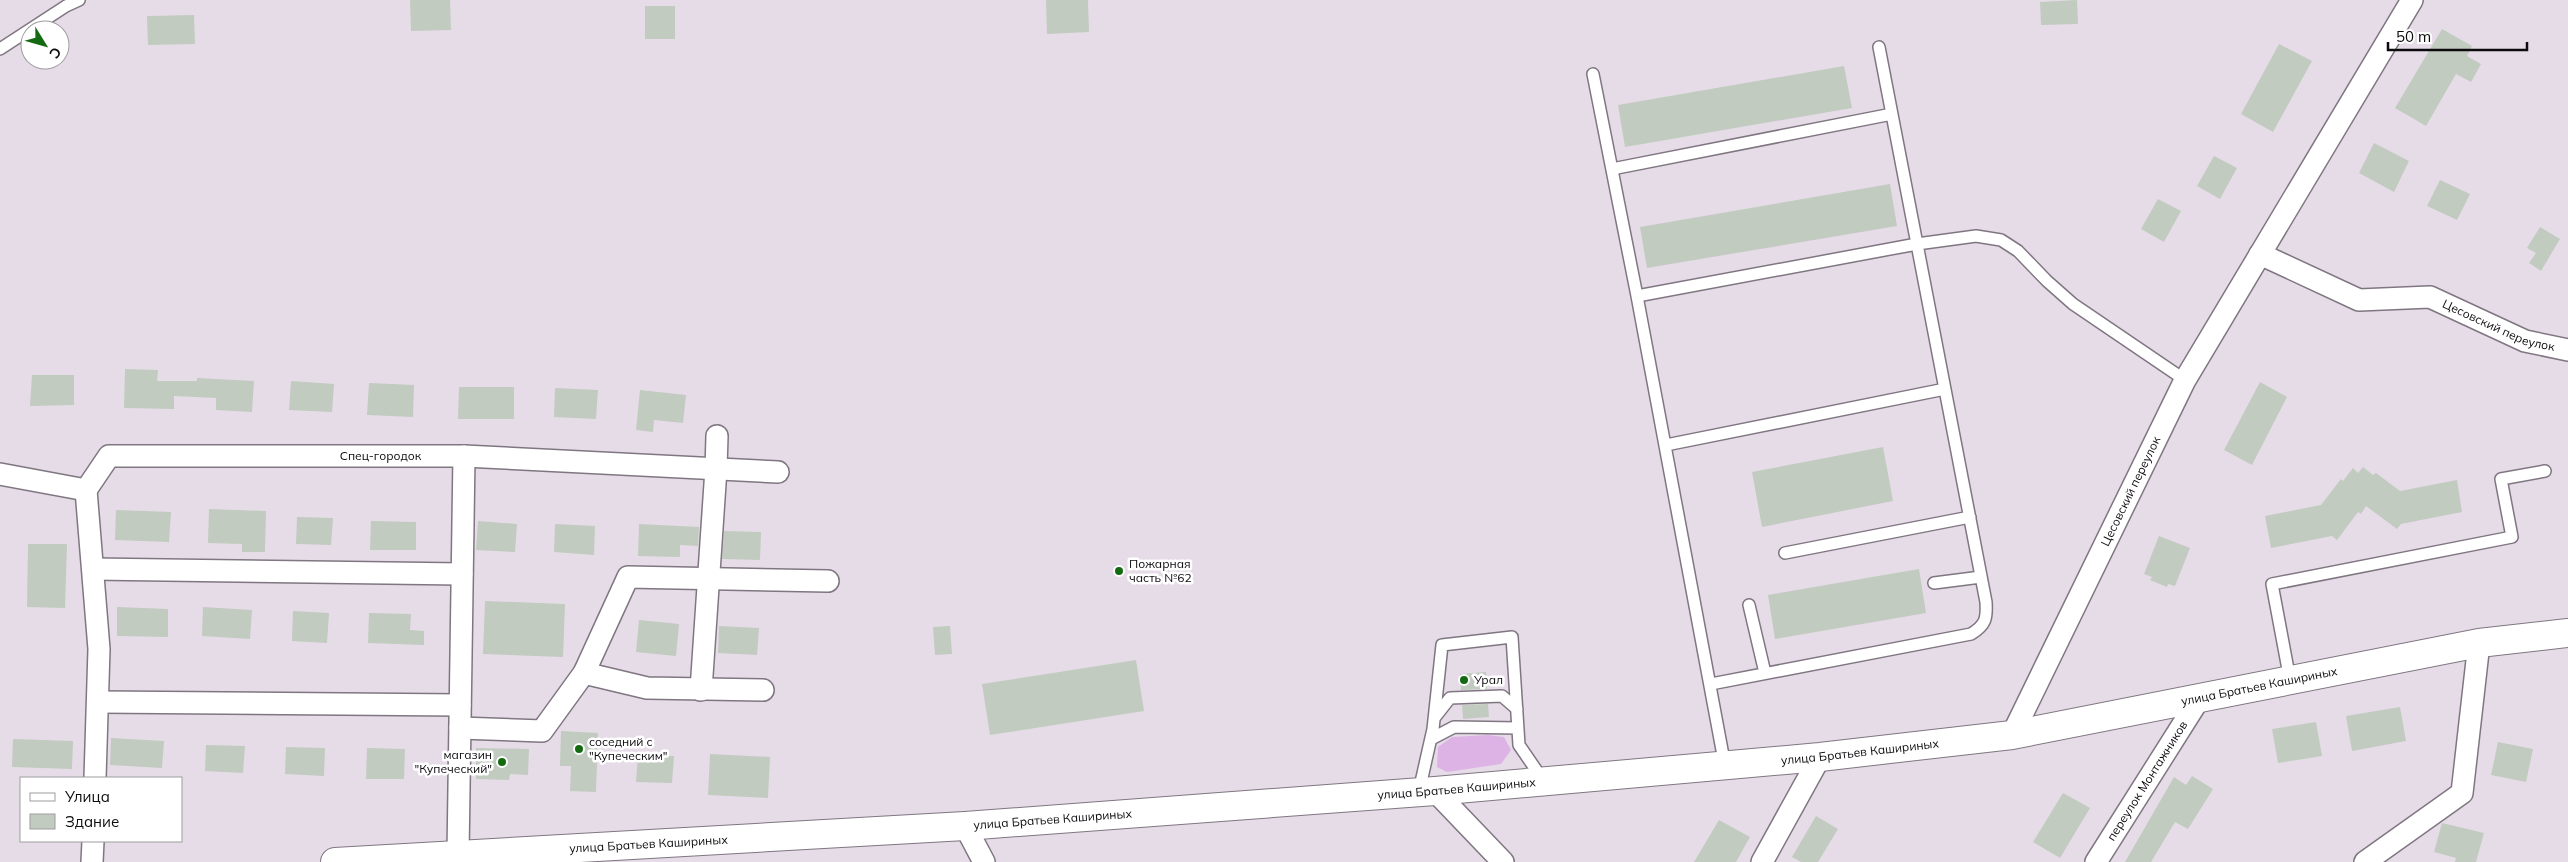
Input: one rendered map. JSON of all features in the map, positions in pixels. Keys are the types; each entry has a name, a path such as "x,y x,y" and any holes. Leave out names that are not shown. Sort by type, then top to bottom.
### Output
{"main road":[{"name":"улица Братьев Кашириных","path":"335,862 965,826 1427,791 1820,757 2012,735 2479,643 2568,633"}],"street":[{"name":"Цесовский переулок","path":"2012,735 2185,380 2412,0"},
{"name":"Цесовский переулок","path":"2260,254 2359,300 2430,297 2525,341 2568,350"},
{"path":"701,690 717,436"},
{"name":"Спец-городок","path":"86,490 109,456 464,456 778,472"},
{"path":"458,854 464,456"},
{"path":"0,474 86,490 99,649 95,777"},
{"path":"93,569 462,574"},
{"path":"460,728 542,731 584,673 628,577 828,581"},
{"path":"2365,862 2462,793 2479,643"},
{"path":"584,673 647,688 763,690"},
{"name":"переулок Монтажников","path":"2096,862 2199,699"},
{"path":"98,702 460,705"},
{"path":"1762,862 1820,757"},
{"path":"1427,791 1502,862"},
{"path":"965,826 984,862"},
{"path":"92,862 93,842"}],"lane":[{"path":"0,49 66,6 79,0"},
{"path":"1711,684 1971,634 1982,627 1987,617 1970,517 1880,47"},
{"path":"1592,74 1666,445 1725,766"},
{"path":"1612,169 1892,114"},
{"path":"1637,296 1917,244 1976,236 2000,240 2018,251 2073,304 2185,380"},
{"path":"1666,445 1945,389"},
{"path":"2290,680 2272,584 2512,537 2501,479 2545,471"},
{"path":"1785,553 1970,517"},
{"path":"1934,583 1981,577"},
{"path":"1749,605 1765,673"},
{"path":"1427,791 1442,645 1512,638 1519,745 1544,781"},
{"path":"1434,719 1450,698 1502,696 1517,709"},
{"path":"1431,739 1454,727 1518,728"}],"shaded area":[{"path":"1488,735 1504,737 1511,750 1501,764 1447,772 1437,767 1438,747 1452,737"}],"building":[{"path":"410,0 450,0 451,30 411,31"},
{"path":"1046,0 1088,0 1089,32 1047,34"},
{"path":"2077,0 2078,24 2041,25 2040,2"},
{"path":"645,6 675,6 675,39 645,39"},
{"path":"194,15 195,44 148,45 147,16"},
{"path":"2442,29 2472,46 2467,56 2481,64 2471,82 2456,74 2426,126 2395,108"},
{"path":"2279,44 2312,61 2273,132 2241,114"},
{"path":"1844,66 1852,108 1625,147 1618,105"},
{"path":"2374,143 2409,161 2394,192 2359,173"},
{"path":"2214,156 2237,168 2220,199 2197,186"},
{"path":"2440,180 2470,194 2457,220 2427,206"},
{"path":"1890,184 1897,226 1647,268 1640,227"},
{"path":"2158,199 2181,211 2164,242 2141,229"},
{"path":"2540,227 2560,239 2541,271 2529,263 2536,253 2527,248"},
{"path":"125,369 158,370 157,381 197,381 197,378 254,381 252,412 216,410 216,398 174,396 174,409 124,408"},
{"path":"32,375 74,375 74,405 30,406"},
{"path":"291,381 334,384 332,412 289,410"},
{"path":"2260,382 2287,397 2252,465 2224,450"},
{"path":"369,383 414,385 413,417 367,415"},
{"path":"459,387 514,387 514,419 458,419"},
{"path":"555,388 598,390 596,419 554,417"},
{"path":"640,390 686,395 683,423 654,420 653,432 636,430"},
{"path":"1883,447 1893,501 1762,527 1752,472"},
{"path":"2363,467 2373,475 2376,473 2400,491 2457,480 2462,512 2401,524 2397,529 2366,506 2361,514 2358,512 2337,540 2332,536 2271,548 2265,516 2321,505 2341,479 2343,481 2353,468 2358,473"},
{"path":"209,509 266,511 265,552 242,552 242,544 208,543"},
{"path":"116,510 171,512 169,542 115,540"},
{"path":"297,517 333,518 331,545 296,544"},
{"path":"371,521 416,522 416,550 370,550"},
{"path":"478,521 517,524 515,552 476,550"},
{"path":"555,524 595,526 594,555 554,552"},
{"path":"639,524 699,527 698,546 680,545 680,557 638,556"},
{"path":"724,531 761,532 760,560 722,559"},
{"path":"2159,536 2190,548 2175,586 2168,584 2167,587 2150,580 2152,577 2144,574"},
{"path":"28,544 67,544 65,608 27,607"},
{"path":"1919,569 1926,613 1775,639 1768,595"},
{"path":"485,601 565,604 563,657 483,654"},
{"path":"117,607 168,609 168,637 117,636"},
{"path":"203,607 252,610 250,639 202,636"},
{"path":"293,611 329,613 327,643 292,641"},
{"path":"369,613 411,614 410,630 424,631 424,645 368,643"},
{"path":"639,620 679,624 676,656 636,652"},
{"path":"719,626 759,628 757,655 718,653"},
{"path":"950,626 952,654 935,655 933,627"},
{"path":"1136,660 1144,711 990,735 982,684"},
{"path":"1486,672 1487,689 1461,690 1460,674"},
{"path":"1488,704 1489,717 1463,719 1462,705"},
{"path":"2400,707 2406,741 2352,751 2346,716"},
{"path":"2316,722 2322,756 2278,763 2272,729"},
{"name":"соседний с \"Купеческим\"","path":"561,731 598,733 596,792 570,791 571,766 560,766"},
{"path":"111,738 164,741 162,768 110,765"},
{"path":"13,739 73,741 72,769 12,767"},
{"path":"2498,742 2533,749 2526,782 2491,775"},
{"path":"206,745 245,746 243,773 205,771"},
{"path":"286,747 325,748 324,776 285,774"},
{"path":"367,748 405,749 404,779 366,779"},
{"name":"магазин \"Купеческий\"","path":"476,748 529,749 528,775 510,774 509,780 476,779"},
{"path":"710,754 770,757 768,798 708,795"},
{"path":"638,755 674,756 672,783 636,782"},
{"path":"2192,776 2213,789 2188,829 2175,822 2151,862 2125,862 2174,777 2186,785"},
{"path":"2063,793 2090,808 2060,858 2033,842"},
{"path":"1816,816 1838,829 1818,862 1801,862 1792,857"},
{"path":"1719,820 1750,837 1736,862 1694,862"},
{"path":"2442,823 2484,833 2476,862 2455,862 2456,858 2434,852"}],"place":[{"name":"Пожарная часть №62","path":"1119,571"},
{"name":"Урал","path":"1464,680"},
{"name":"соседний с \"Купеческим\"","path":"579,749"},
{"name":"магазин \"Купеческий\"","path":"502,762"}]}
